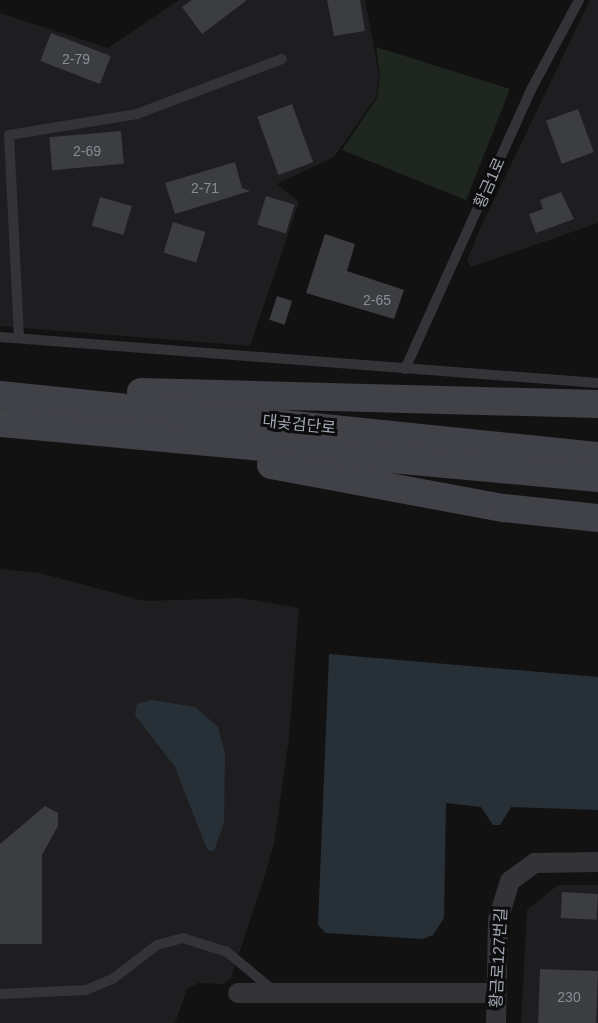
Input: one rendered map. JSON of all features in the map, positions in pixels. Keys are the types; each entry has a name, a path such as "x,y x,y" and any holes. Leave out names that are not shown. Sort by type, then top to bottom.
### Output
{"main road":[{"path":"0,387 556,391 598,404"},
{"name":"대곶검단로","path":"0,395 598,456"},
{"name":"대곶검단로","path":"0,423 598,478"},
{"path":"101,432 504,508 598,518"}],"street":[{"name":"황금로127번길","path":"496,1023 498,920 510,881 535,863 598,862"},
{"path":"238,993 496,993"}],"lane":[{"name":"황금1로","path":"405,369 532,88 579,0"},
{"path":"19,338 6,150 9,135 138,114 282,59"},
{"path":"0,337 405,369 556,391 598,383"},
{"path":"0,994 86,990 114,978 157,945 183,938 227,952 277,994"}],"shaded area":[{"path":"179,0 365,0 379,74 376,97 334,157 277,184 299,202 250,346 0,326 0,13 108,48"},
{"path":"590,0 598,0 598,223 471,267 467,261 479,231"},
{"path":"376,47 510,89 466,200 342,150 377,98 380,75"},
{"path":"0,569 40,573 144,601 240,598 299,608 289,738 274,844 263,881 231,978 223,984 198,983 187,989 175,1023 0,1023"},
{"path":"329,654 598,677 598,810 511,807 500,825 493,825 481,807 446,803 444,918 433,935 423,939 326,933 318,925"},
{"path":"152,700 195,707 218,727 225,754 224,823 214,851 208,850 175,767 135,715 137,704"},
{"path":"558,885 598,885 598,1023 521,1023 527,910"}],"building":[{"path":"192,0 247,0 202,34 182,7"},
{"path":"327,0 360,0 365,31 334,36"},
{"path":"51,33 111,56 100,84 40,61"},
{"path":"292,104 313,162 278,175 257,117"},
{"path":"578,109 594,152 562,164 546,121"},
{"path":"121,131 124,164 52,170 49,137"},
{"path":"235,162 242,188 250,191 175,214 165,183"},
{"path":"561,192 574,219 536,233 529,214 543,209 540,200"},
{"path":"266,196 295,205 286,233 257,225"},
{"path":"100,197 132,206 123,235 92,226"},
{"path":"173,222 206,232 196,263 164,253"},
{"path":"325,234 355,244 347,271 404,290 394,319 306,293"},
{"path":"277,296 292,301 284,325 269,320"},
{"path":"45,806 58,813 58,826 42,855 42,944 0,944 0,844"},
{"path":"562,892 598,894 597,920 561,918"},
{"path":"540,969 598,971 596,1023 538,1023"}]}
